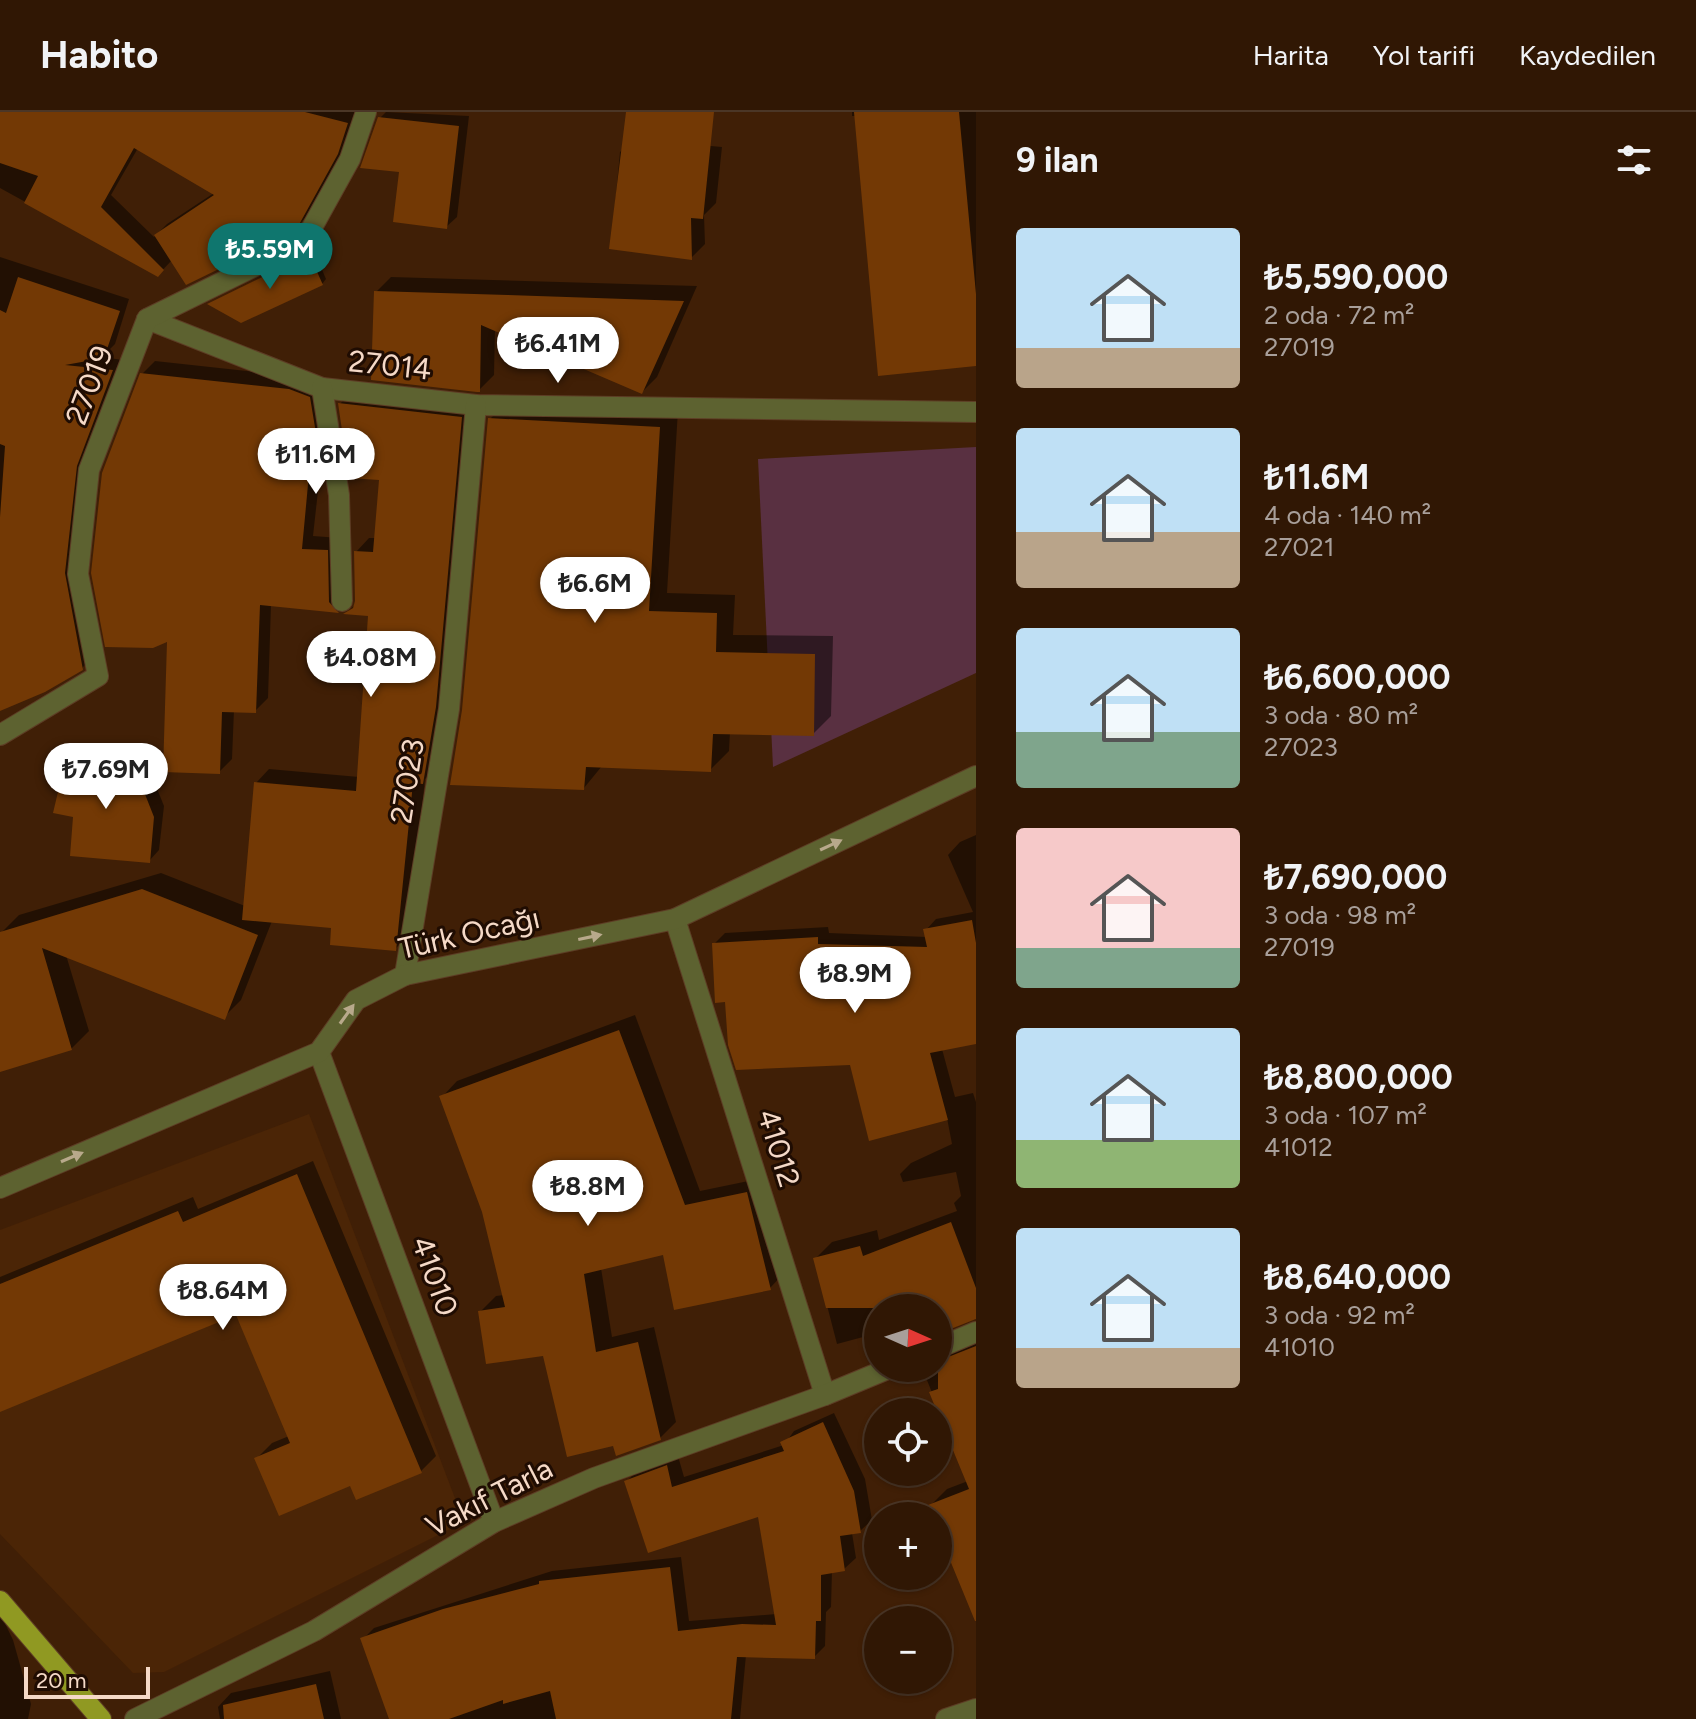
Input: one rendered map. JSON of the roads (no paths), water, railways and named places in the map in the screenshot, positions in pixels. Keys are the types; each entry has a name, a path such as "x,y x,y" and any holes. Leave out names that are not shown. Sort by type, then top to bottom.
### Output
{"main road":[{"path":"0,1601 101,1719"}],"street":[{"name":"27019","path":"0,735 98,676 78,574 89,470 147,319 304,242 350,159 366,112"},
{"name":"27014","path":"147,319 322,388 476,405 976,412"},
{"path":"322,388 339,495 342,601"},
{"name":"27023","path":"405,975 449,709 476,405"},
{"name":"Türk Ocağı","path":"319,1052 356,1000 405,975 675,919 976,776"},
{"name":"41012","path":"675,919 825,1395"},
{"path":"0,1188 319,1052"},
{"name":"41010","path":"319,1052 494,1522"},
{"path":"952,1342 976,1332"},
{"name":"Vakıf Tarla","path":"135,1719 314,1631 494,1522 594,1478 864,1379"},
{"path":"946,1719 976,1709"}]}
